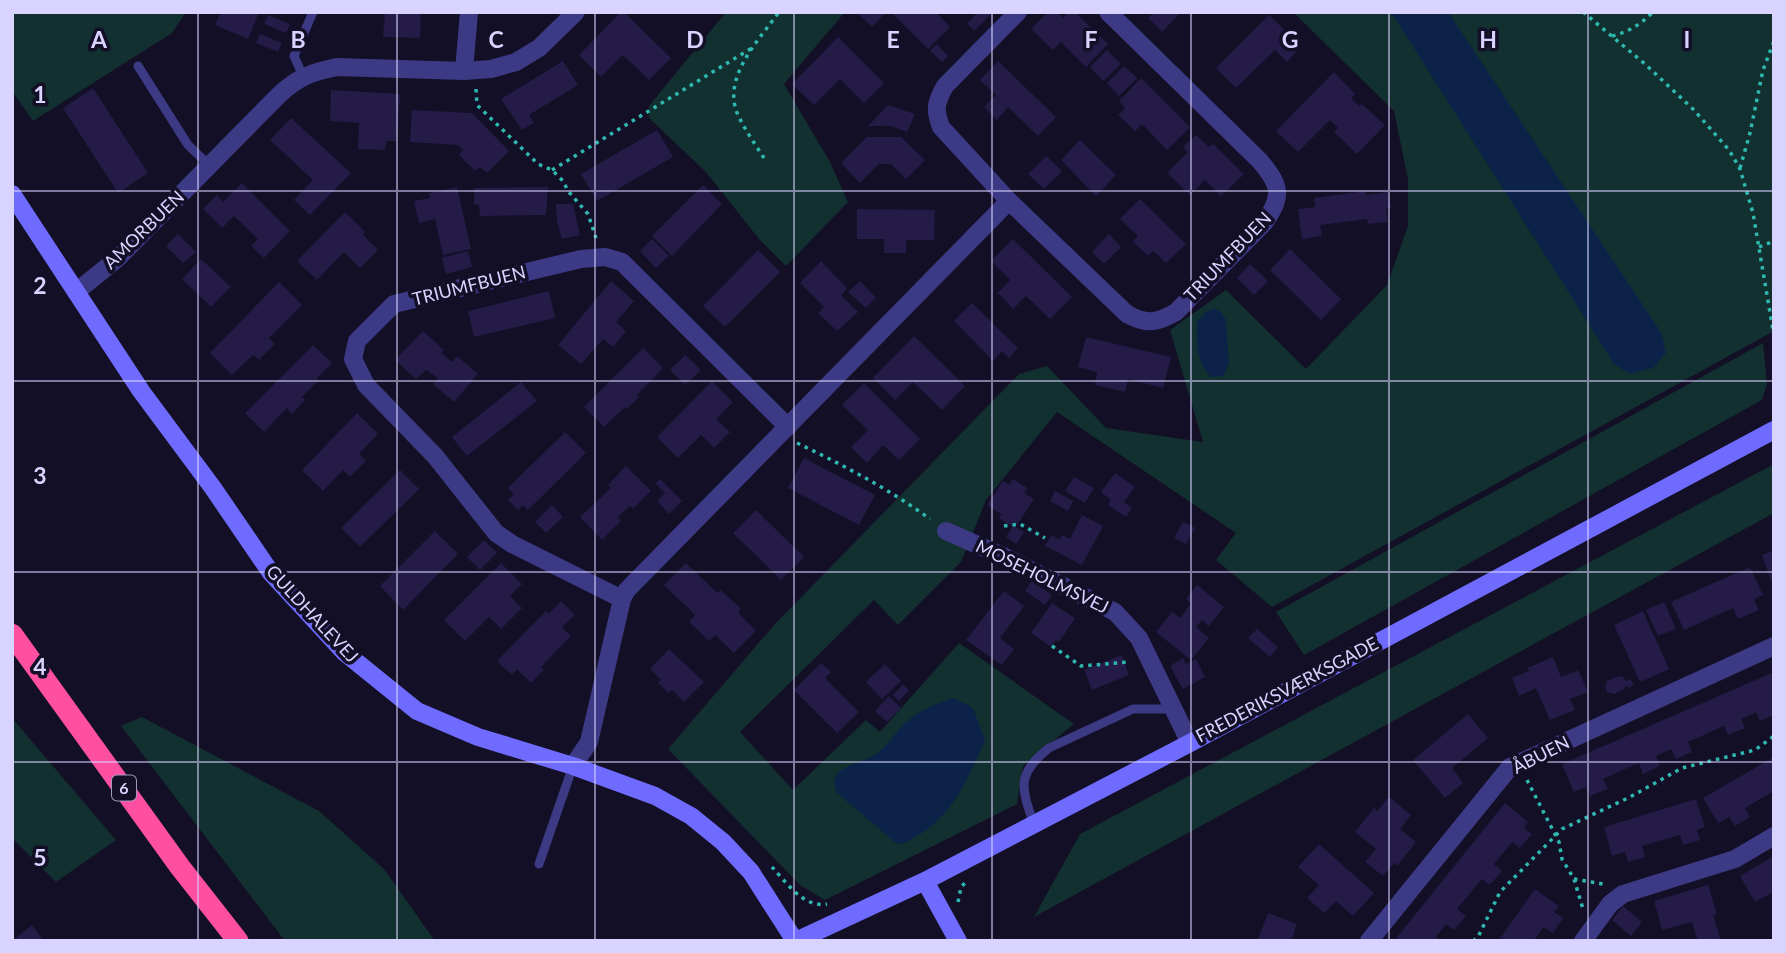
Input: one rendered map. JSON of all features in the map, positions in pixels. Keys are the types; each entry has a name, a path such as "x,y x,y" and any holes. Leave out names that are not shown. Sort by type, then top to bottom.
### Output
{"highway":[{"name":"6","path":"12,634 180,866 238,941"}],"street":[{"path":"469,71 470,12"},
{"name":"AMORBUEN","path":"76,292 118,258 279,95 303,76 337,67 469,71 491,69 516,62 539,48 576,12"},
{"name":"TRIUMFBUEN","path":"1018,12 945,86 937,100 936,114 941,127 1009,201 1127,314 1138,320 1152,322 1176,312 1264,223 1276,206 1276,187 1271,174 1261,161 1108,12"},
{"name":"GULDHALEVEJ","path":"12,194 141,391 213,488 271,573 344,652 417,711 478,737 573,766 655,796 691,816 723,842 751,872 796,941"},
{"path":"573,766 589,742 622,600 634,582 1009,201"},
{"path":"599,257 622,262 784,431"},
{"name":"TRIUMFBUEN","path":"599,257 394,304 357,341 354,359 366,385 435,456 496,533 512,544 622,600"},
{"name":"FREDERIKSVÆRKSGADE","path":"796,941 925,881 1190,743 1774,430"},
{"name":"MOSEHOLMSVEJ","path":"946,531 1115,612 1139,638 1190,743"},
{"name":"ÅBUEN","path":"1369,941 1510,767 1774,646"},
{"path":"1588,934 1610,904 1623,894 1735,859 1774,836"},
{"path":"925,881 958,941"}],"lane":[{"path":"303,76 294,56 313,12"},
{"path":"138,66 188,145 209,165"},
{"path":"1034,824 1023,788 1028,771 1040,755 1049,748 1133,709 1174,709"},
{"path":"539,864 573,766"}],"path":[{"path":"764,158 737,113 734,97 738,69 779,12"},
{"path":"1583,12 1693,110 1729,150 1740,169 1753,213 1774,336"},
{"path":"1612,36 1623,34 1653,12"},
{"path":"1740,169 1763,70 1774,41"},
{"path":"552,170 752,48"},
{"path":"469,71 477,105 538,163 552,170 588,214 599,257"},
{"path":"1759,247 1774,241"},
{"path":"784,431 913,507 946,531"},
{"path":"1004,526 1020,524 1045,538"},
{"path":"1052,646 1081,666 1129,662"},
{"path":"1474,941 1500,892 1562,829 1630,797 1682,768 1755,750 1774,736"},
{"path":"1518,764 1559,842 1562,859 1574,879 1588,934"},
{"path":"960,910 958,901 961,887 977,872 969,857"},
{"path":"1574,879 1604,884 1623,894"}],"green space":[{"path":"12,12 186,12 172,33 33,121 12,91"},
{"path":"726,12 845,12 784,84 830,162 848,202 786,266 759,239 706,172 649,118 649,106"},
{"path":"1293,12 1774,12 1774,331 1272,607 1216,560 1236,533 1057,412 986,500 961,562 898,625 874,600 740,732 793,790 866,720 880,732 959,643 1074,724 1023,766 1017,804 825,900 800,885 668,749 775,624 1019,374 1047,366 1106,428 1203,442 1170,330 1226,290 1306,369 1387,285 1408,226 1408,179 1394,111"},
{"path":"1763,343 1767,384 1762,400 1304,655 1276,612"},
{"path":"1774,464 1774,513 1034,917 1080,834"},
{"path":"142,717 319,811 384,869 435,941 285,941 121,726"},
{"path":"12,718 116,840 56,882 12,838"}],"water":[{"path":"1391,12 1448,12 1662,334 1666,353 1653,368 1630,374 1614,364"},
{"path":"1215,308 1226,320 1229,364 1223,376 1211,377 1200,358 1197,322 1206,312"},
{"path":"954,698 973,708 985,740 959,794 941,818 917,836 897,844 836,792 835,778 845,768 879,752 916,714"}],"building":[{"path":"221,12 259,12 248,39 215,25"},
{"path":"385,12 421,12 420,38 383,37"},
{"path":"621,12 671,58 649,80 623,55 601,77 579,55"},
{"path":"856,12 886,12 872,27"},
{"path":"891,12 936,12 950,27 928,49"},
{"path":"978,12 991,14 974,31 967,23"},
{"path":"1048,12 1057,12 1063,18 1069,12 1075,12 1108,44 1086,67 1061,42 1053,50 1031,29"},
{"path":"1154,12 1181,12 1162,32 1148,18"},
{"path":"268,15 290,24 286,33 264,24"},
{"path":"1269,15 1290,35 1287,37 1299,49 1287,62 1275,50 1236,88 1216,68"},
{"path":"260,34 282,43 278,52 256,43"},
{"path":"838,37 884,83 864,103 840,79 814,105 792,84"},
{"path":"937,44 948,56 942,62 930,51"},
{"path":"1107,50 1121,64 1103,81 1090,67"},
{"path":"563,61 578,85 529,115 534,123 522,130 501,99"},
{"path":"998,61 1056,117 1038,136 1008,107 997,120 984,107 996,95 980,80"},
{"path":"1124,66 1137,78 1119,96 1107,83"},
{"path":"1334,72 1355,94 1351,98 1359,106 1362,104 1385,125 1357,154 1334,132 1338,128 1330,120 1298,152 1276,131"},
{"path":"1141,78 1190,127 1167,150 1142,124 1135,131 1118,115 1125,108 1119,101"},
{"path":"93,88 148,173 118,193 63,108"},
{"path":"331,90 400,94 397,141 386,141 385,150 358,149 359,123 330,121"},
{"path":"888,105 915,114 907,132 891,126 868,126"},
{"path":"412,110 472,113 509,151 487,173 480,167 475,171 459,155 463,150 458,145 410,142"},
{"path":"291,118 351,173 310,215 294,200 313,180 270,140"},
{"path":"657,130 673,157 597,201 581,174"},
{"path":"1196,135 1209,147 1213,144 1244,174 1221,196 1205,180 1190,195 1167,173 1188,152 1183,147"},
{"path":"867,137 901,137 925,160 906,179 891,164 879,164 860,183 841,163"},
{"path":"1080,140 1116,175 1096,196 1061,160"},
{"path":"1046,156 1062,171 1044,189 1028,174"},
{"path":"242,183 290,231 264,258 251,246 258,239 234,216 222,228 203,209 217,195 223,202"},
{"path":"703,185 722,204 672,256 652,236"},
{"path":"457,187 471,249 443,255 435,219 419,223 414,201 430,198 429,193"},
{"path":"548,187 546,215 480,216 479,205 474,204 474,188"},
{"path":"1366,191 1366,195 1388,192 1391,208 1386,209 1388,222 1368,224 1367,219 1320,225 1322,236 1302,239 1298,209 1315,207 1314,198"},
{"path":"1140,199 1186,244 1166,263 1153,251 1148,256 1133,242 1138,236 1120,219"},
{"path":"556,204 573,204 580,235 562,239"},
{"path":"857,209 935,210 934,240 906,240 906,253 884,253 884,239 857,239"},
{"path":"345,212 378,250 360,268 344,252 317,280 297,261"},
{"path":"178,234 196,252 183,263 166,246"},
{"path":"1109,234 1121,247 1104,264 1092,252"},
{"path":"652,239 669,256 656,268 640,251"},
{"path":"1013,239 1072,297 1050,319 1026,296 1013,309 998,293 1010,280 991,261"},
{"path":"1290,249 1341,299 1321,320 1270,270"},
{"path":"758,250 780,272 725,327 703,306"},
{"path":"468,251 472,267 446,274 442,258"},
{"path":"201,259 231,287 211,307 182,279"},
{"path":"821,261 847,288 841,295 858,312 837,331 818,313 824,307 800,283"},
{"path":"1250,264 1268,281 1254,295 1237,278"},
{"path":"611,281 634,301 616,322 626,331 613,347 603,339 581,364 558,345"},
{"path":"860,281 876,298 866,308 848,292"},
{"path":"279,282 302,305 269,338 275,344 259,360 253,355 232,375 210,353"},
{"path":"549,291 555,318 474,337 468,311"},
{"path":"972,303 1018,348 1009,358 1002,351 993,361 954,321"},
{"path":"423,331 444,350 441,353 452,362 457,356 478,374 454,402 433,384 438,378 426,370 416,379 395,360"},
{"path":"914,336 965,386 942,410 913,382 895,400 873,378"},
{"path":"1086,337 1171,357 1163,388 1128,379 1125,392 1095,385 1097,372 1078,367"},
{"path":"313,345 332,363 302,397 305,400 292,414 287,408 264,432 245,413"},
{"path":"643,348 663,368 627,409 625,407 604,427 584,407"},
{"path":"685,355 701,370 685,385 670,370"},
{"path":"712,381 733,402 716,419 730,432 714,448 701,435 678,458 657,437"},
{"path":"521,382 537,401 467,456 452,437"},
{"path":"864,383 920,439 899,460 883,445 867,463 851,447 868,430 842,405"},
{"path":"357,413 378,434 359,454 366,461 350,477 343,470 323,491 302,470"},
{"path":"565,432 586,453 528,510 523,505 518,510 508,500 514,494 508,488"},
{"path":"804,458 875,495 859,525 788,488"},
{"path":"626,466 651,491 633,509 630,506 618,517 621,521 602,540 580,517 611,488 608,485"},
{"path":"400,470 419,489 360,547 341,528"},
{"path":"1115,473 1135,487 1124,502 1132,508 1126,517 1108,505 1111,500 1101,492"},
{"path":"1074,477 1094,488 1085,503 1065,491"},
{"path":"660,479 682,501 669,514 657,501 665,493 655,483"},
{"path":"1013,479 1027,488 1024,493 1034,499 1017,525 1013,522 1011,526 999,518 1001,514 987,505 1003,481 1009,485"},
{"path":"1055,491 1073,501 1068,511 1050,501"},
{"path":"552,505 563,517 546,533 535,522"},
{"path":"756,510 804,557 781,580 733,533"},
{"path":"1082,515 1103,526 1082,565 1045,546 1051,535 1060,540 1062,535 1070,539"},
{"path":"1183,522 1195,528 1186,544 1174,538"},
{"path":"1013,525 1024,532 1016,544 1006,537"},
{"path":"435,531 458,554 403,610 380,586"},
{"path":"484,540 497,553 480,570 467,557"},
{"path":"1774,550 1774,588 1762,555"},
{"path":"501,563 522,584 510,596 522,608 501,629 489,617 465,641 444,620"},
{"path":"686,563 717,593 721,590 741,609 738,613 756,631 734,653 715,635 709,641 689,622 695,615 664,585"},
{"path":"1750,567 1763,595 1754,599 1759,610 1738,619 1733,608 1684,630 1671,602"},
{"path":"1032,581 1052,595 1045,605 1025,591"},
{"path":"1197,585 1224,607 1209,626 1202,620 1196,627 1209,638 1191,660 1156,632 1172,612 1180,618 1191,604 1186,599"},
{"path":"1004,591 1024,606 1000,638 1014,649 1002,665 966,640"},
{"path":"561,601 575,615 562,627 571,636 541,667 544,670 531,683 517,669 512,675 497,661 546,611 548,614"},
{"path":"1664,602 1676,629 1658,636 1646,610"},
{"path":"1052,603 1075,618 1059,642 1056,640 1051,647 1031,633"},
{"path":"1643,611 1669,669 1640,682 1614,625"},
{"path":"1257,629 1278,647 1270,657 1248,638"},
{"path":"669,649 704,682 684,702 672,690 669,693 658,683 661,680 650,669"},
{"path":"1122,655 1129,675 1092,690 1084,670"},
{"path":"1553,657 1561,677 1578,670 1588,692 1570,699 1575,710 1550,720 1536,688 1519,696 1512,678"},
{"path":"1183,658 1186,664 1196,659 1205,677 1183,689 1170,666"},
{"path":"821,663 831,672 825,678 859,712 837,733 794,690"},
{"path":"885,664 901,681 882,699 866,682"},
{"path":"1774,672 1774,715 1760,721 1756,712 1741,719 1745,728 1728,735 1724,726 1688,742 1692,752 1676,759 1671,749 1656,756 1660,766 1643,774 1639,763 1603,779 1608,789 1590,796 1586,787 1574,792 1562,764"},
{"path":"1619,676 1626,681 1631,679 1634,685 1628,688 1626,685 1614,694 1607,692 1607,681"},
{"path":"903,684 909,690 899,701 893,695"},
{"path":"889,696 901,708 887,722 875,711"},
{"path":"1468,714 1488,738 1452,768 1463,783 1445,798 1413,760"},
{"path":"1774,757 1774,791 1745,808 1750,817 1735,826 1729,817 1718,823 1703,798"},
{"path":"1389,797 1411,815 1400,829 1416,842 1397,866 1394,863 1383,876 1365,862 1376,849 1355,832 1374,808 1377,811"},
{"path":"1696,799 1705,827 1697,830 1700,840 1683,845 1680,835 1642,846 1645,857 1628,862 1625,852 1612,856 1604,827"},
{"path":"1505,803 1528,822 1524,828 1532,834 1520,848 1512,842 1494,864 1502,871 1490,885 1482,879 1457,909 1466,916 1454,930 1446,924 1436,937 1441,941 1394,941"},
{"path":"1319,844 1374,893 1353,916 1336,901 1324,913 1307,898 1319,885 1298,867"},
{"path":"1774,856 1774,892 1755,902 1740,876"},
{"path":"1708,885 1717,914 1713,915 1721,941 1698,941 1692,922 1662,930 1654,901"},
{"path":"1535,889 1559,906 1554,912 1563,918 1553,933 1543,927 1534,941 1498,941"},
{"path":"1623,906 1642,922 1631,936 1612,920"},
{"path":"1268,913 1297,924 1291,941 1257,941"},
{"path":"32,925 44,941 12,941"}]}
